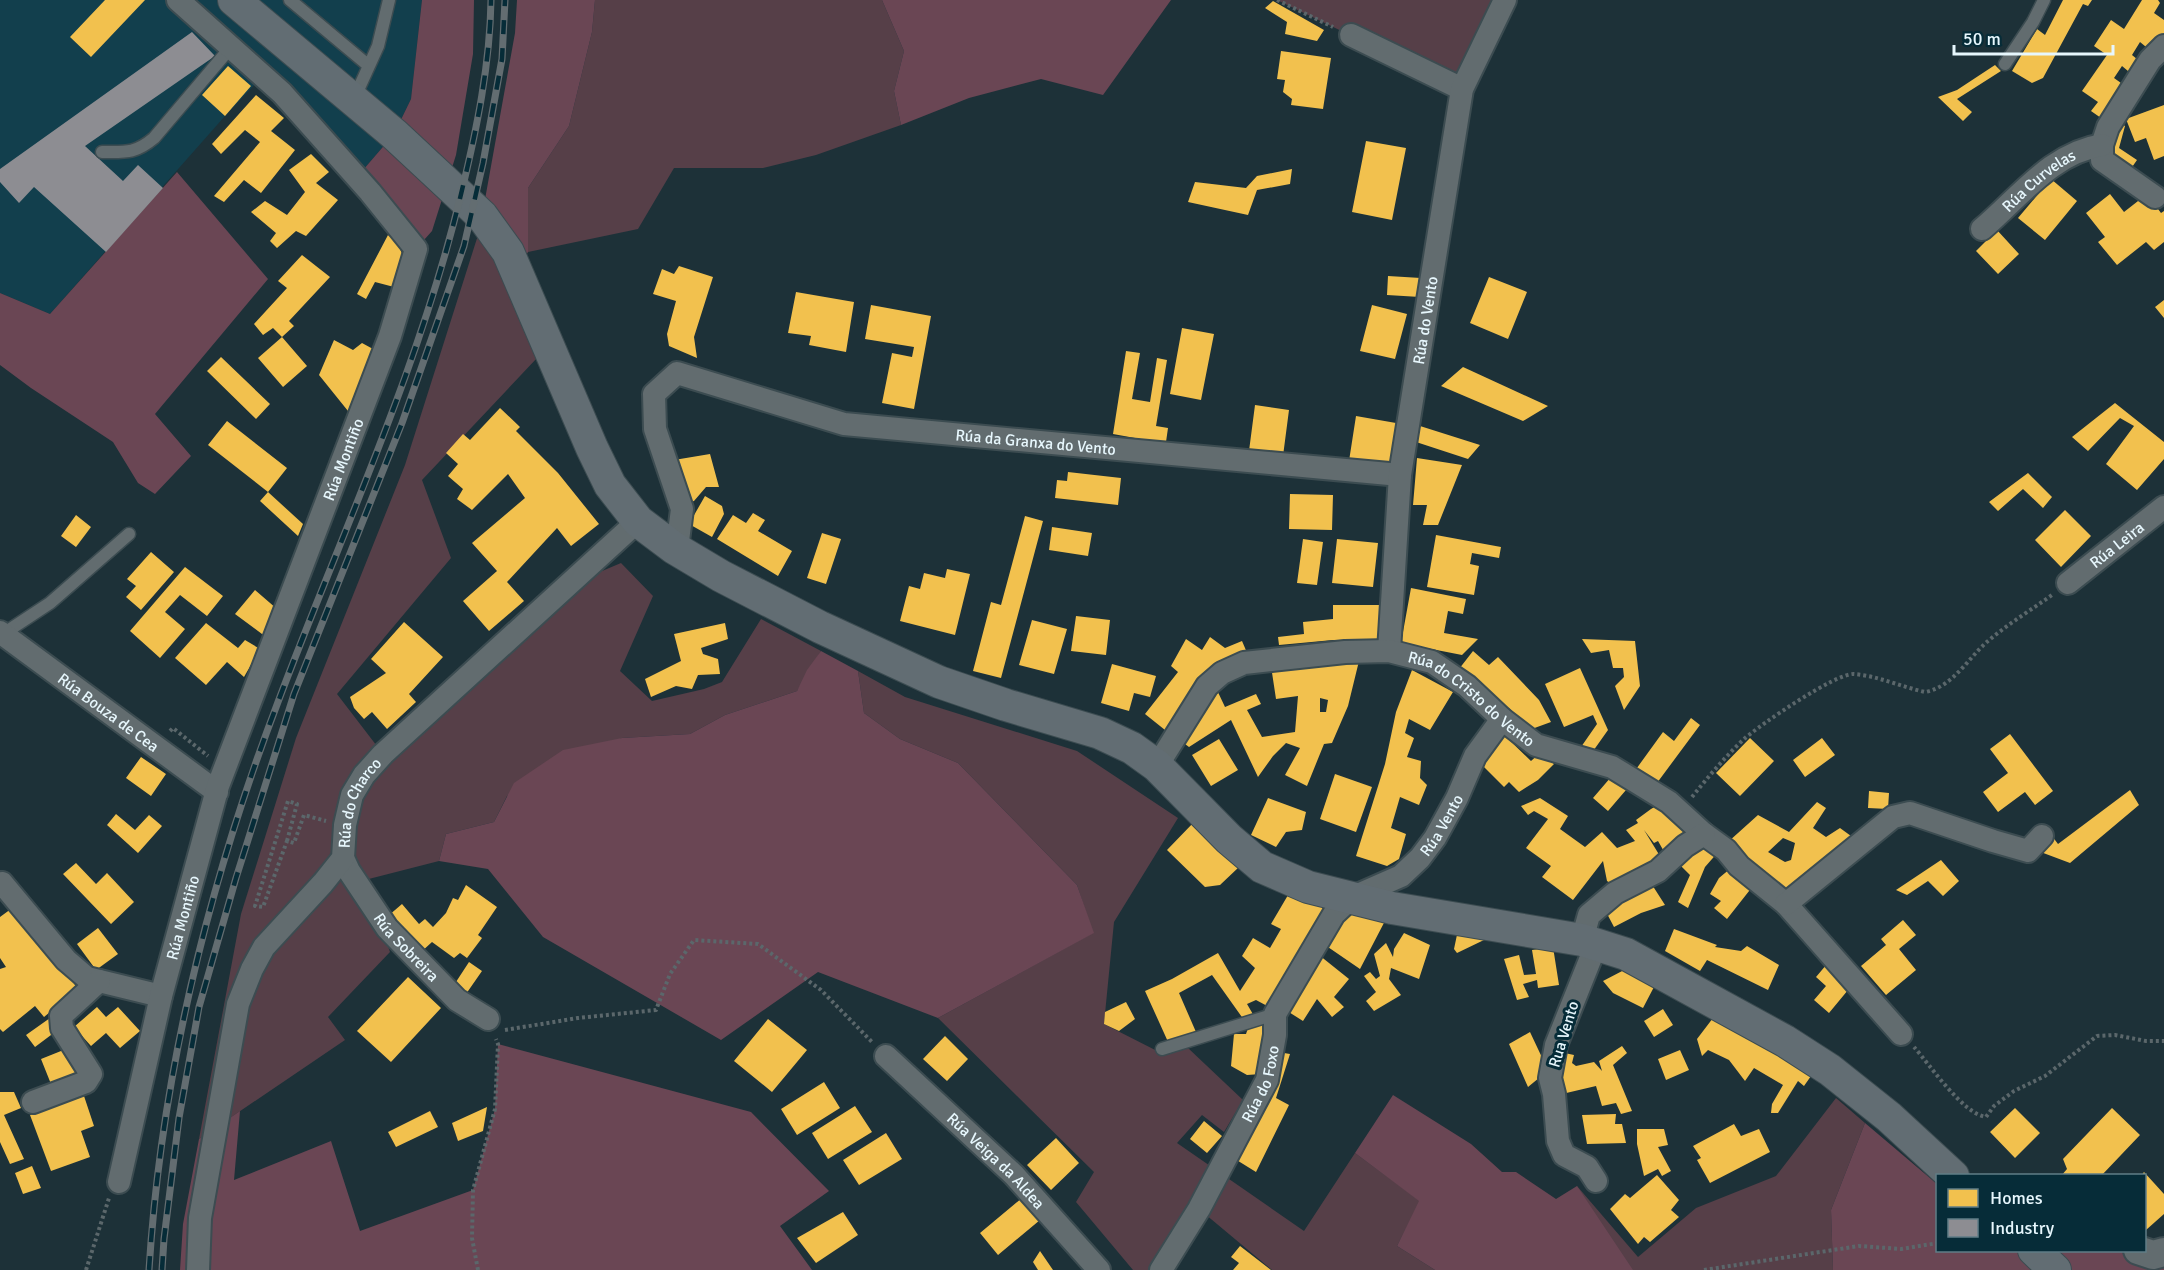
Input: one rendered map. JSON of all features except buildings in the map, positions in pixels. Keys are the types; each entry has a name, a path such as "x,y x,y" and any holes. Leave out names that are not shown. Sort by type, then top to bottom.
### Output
{"main road":[{"path":"234,0 394,134 482,216 508,252 591,448 610,485 638,521 677,549 721,576 879,656 939,682 1100,733 1132,748 1157,766 1229,839 1262,867 1308,887 1392,908 1589,942 1626,954 1785,1041 1830,1070 1889,1117 1951,1174"},
{"path":"2035,1252 2055,1270"}],"street":[{"name":"Rúa Montiño","path":"119,1182 161,996 217,792 390,336 416,249 370,192 282,93 178,0"},
{"name":"Rúa do Vento","path":"1389,651 1400,476 1462,89 1505,0"},
{"path":"1351,35 1462,89"},
{"path":"2102,145 2108,127 2122,104 2150,60 2164,46"},
{"name":"Rúa Curvelas","path":"1982,229 2041,173 2080,150 2102,145 2102,160 2155,197"},
{"name":"Rúa da Granxa do Vento","path":"677,549 682,509 655,429 654,394 677,373 844,424 1400,476"},
{"name":"Rúa Leira","path":"2068,583 2164,507"},
{"name":"Rúa do Charco","path":"198,1270 200,1218 238,1004 264,947 343,858 345,825 352,795 364,775 383,754 638,521"},
{"name":"Rúa Bouza de Cea","path":"1,633 217,792"},
{"name":"Rúa do Cristo do Vento","path":"1157,766 1207,686 1222,673 1244,663 1345,651 1389,651 1432,662 1467,686 1502,719 1536,745 1612,767 1669,802 1704,834 1726,850 1739,866 1786,904 1901,1034"},
{"name":"Rúa Vento","path":"1351,898 1401,876 1420,858 1436,838 1475,756 1502,719"},
{"path":"1786,904 1893,817 1910,813 2028,851 2042,836"},
{"path":"1589,942 1589,915 1615,893 1658,871 1680,850 1704,834"},
{"name":"Rúa Sobreira","path":"343,858 349,871 387,928 457,1000 490,1025"},
{"path":"2,883 66,960 87,978 161,996"},
{"name":"Rúa do Foxo","path":"1161,1270 1198,1209 1267,1080 1275,1035 1275,1014 1334,914 1351,898"},
{"name":"Rua Vento","path":"1589,942 1556,1045 1550,1078 1554,1094 1558,1142 1564,1155 1587,1167 1596,1181"},
{"path":"33,1102 86,1083 91,1074 62,1028 61,1016 99,981"},
{"name":"Rúa Veiga da Aldea","path":"886,1056 1014,1175 1099,1270"}],"lane":[{"path":"290,0 369,66"},
{"path":"353,100 378,46 390,0"},
{"path":"2005,64 2033,22 2044,0"},
{"path":"102,152 124,152 142,148 165,127 231,47"},
{"path":"1,633 50,603 129,534"},
{"path":"1162,1049 1275,1014"}],"path":[{"path":"1277,0 1351,35"},
{"path":"1680,812 1718,766 1745,738 1821,686 1852,674 1914,690 1925,692 1936,690 1951,679 1988,641 2068,583"},
{"path":"288,801 297,804 287,841 263,908 255,906 288,801"},
{"path":"287,841 294,843 304,815 345,825"},
{"path":"478,1270 472,1238 473,1190 495,1109 498,1044 490,1025 656,1010 670,974 694,940 758,944 821,990 886,1056"},
{"path":"1901,1034 1964,1104 1980,1116 1986,1117 1994,1106 2014,1091 2045,1076 2097,1036 2115,1035 2146,1041 2164,1041"},
{"path":"86,1270 109,1199 119,1182"},
{"path":"1704,1270 1859,1246 1901,1249 1936,1243"}],"shaded area":[{"path":"0,0 422,0 411,99 394,134 357,177 263,76 50,314 0,293"},
{"path":"422,0 474,0 473,54 456,155 432,231 416,249 357,177 394,134 411,99"},
{"path":"517,0 595,0 592,32 569,126 528,188 528,252 517,273 482,216 515,33"},
{"path":"595,0 882,0 904,51 894,91 901,125 816,155 763,168 674,168 638,229 528,252 528,188 569,126 592,32"},
{"path":"882,0 1171,0 1103,95 1041,79 969,98 901,125 894,91 904,51"},
{"path":"1277,0 1505,0 1462,89"},
{"path":"177,172 268,279 155,414 191,456 155,494 138,483 113,442 0,365 0,293 50,314"},
{"path":"479,232 501,274 537,358 422,480 451,558 337,694 383,754 569,585 621,563 653,596 620,671 652,701 704,689 722,682 761,619 821,651 797,691 725,715 690,734 622,738 507,796 494,822 446,834 439,861 357,882 377,914 390,952 328,1017 345,1040 199,1139 241,914 296,738 405,465"},
{"path":"821,651 858,671 864,713 900,739 958,763 1077,885 1094,933 938,1018 818,972 721,1040 543,937 488,869 439,861 446,834 494,822 514,783 563,750 622,738 690,734 725,715 797,691 807,670"},
{"path":"858,671 905,697 1077,751 1178,818 1114,922 1104,1024 1165,1055 1188,1048 1243,1100 1224,1132 1202,1115 1177,1143 1304,1231 1355,1153 1420,1201 1397,1246 1435,1270 1272,1270 1199,1209 1152,1270 1133,1270 1076,1202 1094,1172 938,1018 1093,933 1077,885 958,763 900,739 864,713"},
{"path":"498,1044 751,1112 829,1191 780,1226 812,1270 180,1270 183,1224 199,1139 240,1111 234,1180 331,1141 360,1231 473,1190 495,1109"},
{"path":"1393,1095 1471,1144 1502,1172 1516,1172 1556,1199 1577,1186 1633,1270 1435,1270 1397,1246 1419,1201 1355,1153"},
{"path":"1836,1098 1865,1123 1831,1210 1833,1270 1596,1270 1577,1186 1638,1257 1696,1208 1776,1176"},
{"path":"1865,1123 1936,1183 1936,1252 2164,1252 2164,1270 1833,1270 1831,1210"}],"railway":[{"path":"149,1270 155,1197 177,1053 210,910 253,770 378,449 425,321 445,256 478,120 488,48 491,0"},
{"path":"162,1270 179,1118 199,1007 236,878 294,694 402,423 464,246 483,163 502,59 505,0"}]}
